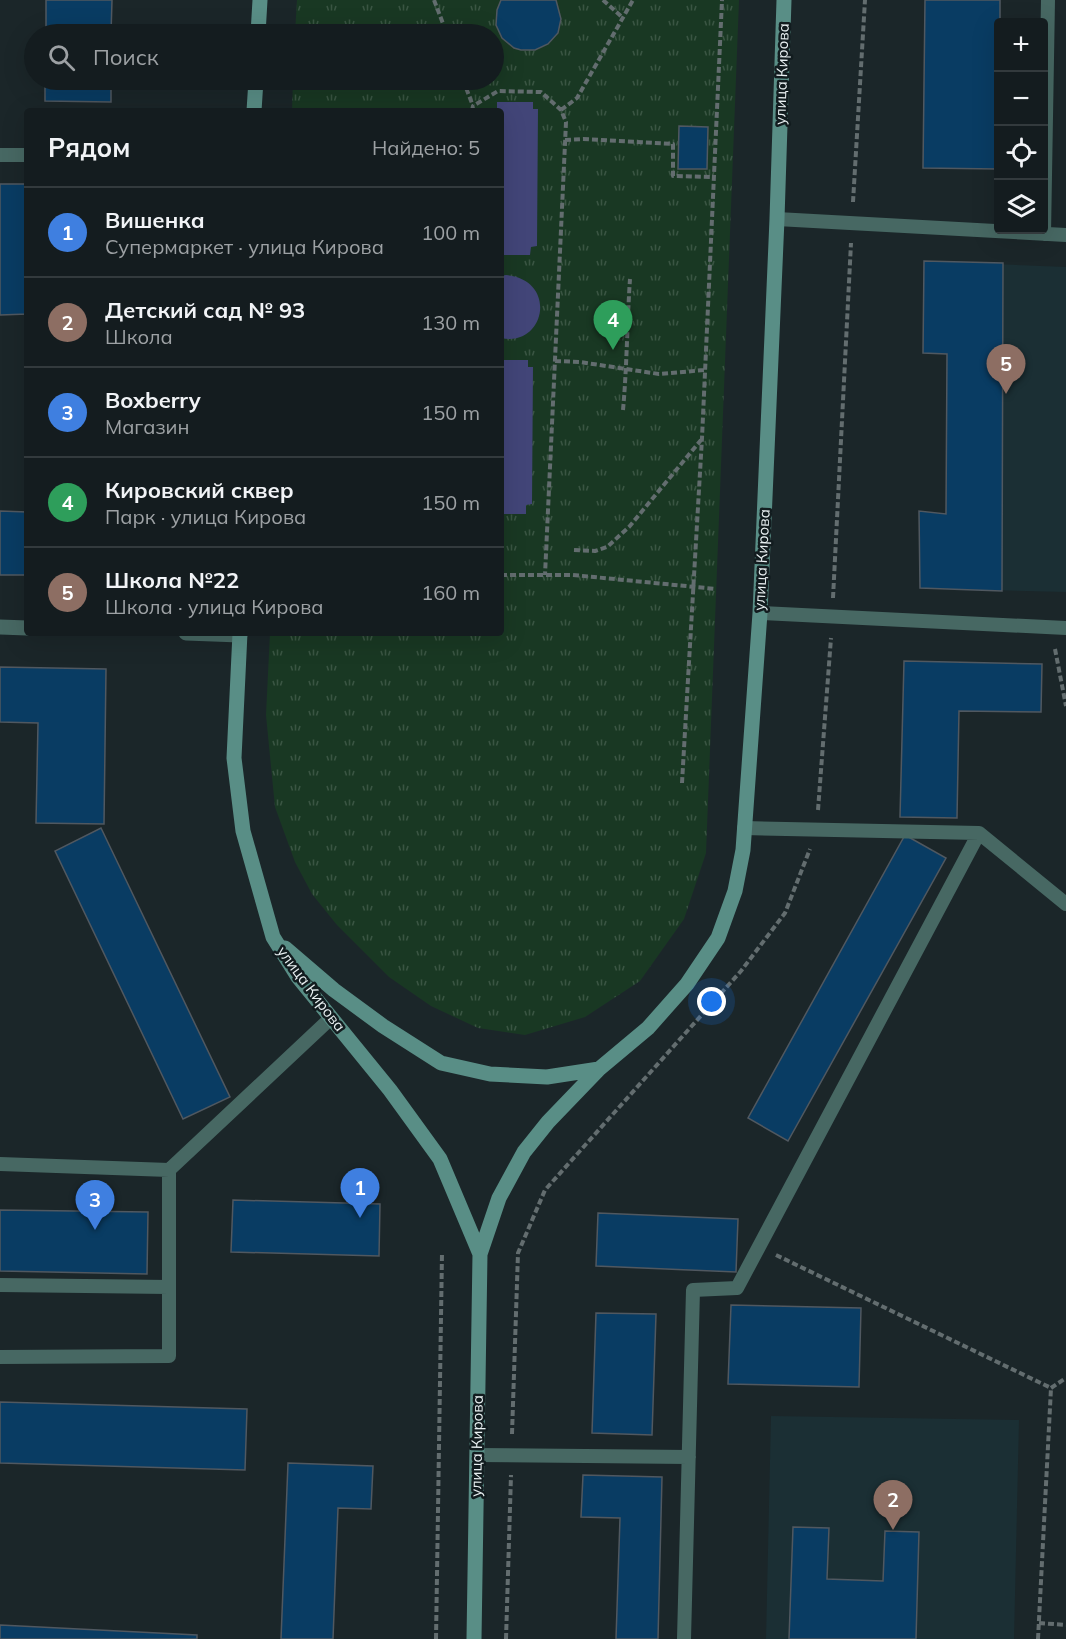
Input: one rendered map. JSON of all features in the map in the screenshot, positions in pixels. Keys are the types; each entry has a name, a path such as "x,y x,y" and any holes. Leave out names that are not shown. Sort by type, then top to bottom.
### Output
{"main road":[{"path":"259,24 260,0"},
{"name":"улица Кирова","path":"474,1639 480,1254 499,1198 524,1152 548,1122 599,1069 648,1028 687,984 718,938 735,891 743,850 760,613 784,0"},
{"path":"254,108 255,90"},
{"name":"улица Кирова","path":"240,636 234,758 243,831 273,936 298,977 390,1090 440,1159 480,1254"},
{"name":"улица Кирова","path":"273,936 334,990 383,1026 441,1063 490,1074 547,1077 599,1069"}],"street":[{"path":"0,627 24,628"}],"lane":[{"path":"1045,180 1048,0"},
{"path":"0,155 24,155"},
{"path":"777,219 994,231"},
{"path":"1044,234 1066,235"},
{"path":"760,613 1066,628"},
{"path":"744,828 979,833 1066,904"},
{"path":"684,1639 693,1290 737,1288 979,833"},
{"path":"0,1164 169,1170 331,1018"},
{"path":"0,1357 169,1356 169,1170"},
{"path":"0,1285 169,1287"},
{"path":"477,1455 689,1457"}],"path":[{"path":"434,0 443,24"},
{"path":"603,0 623,18"},
{"path":"561,110 577,98 633,0"},
{"path":"682,783 702,438 722,0"},
{"path":"506,1639 518,1253 544,1190 733,980 785,913 817,829 832,617 865,0"},
{"path":"467,90 473,108 498,91 541,92 561,110 566,122 545,575"},
{"path":"565,140 673,144 673,176 714,177"},
{"path":"623,410 627,369 625,348 630,279"},
{"path":"555,361 580,362 659,374 705,370"},
{"path":"574,550 595,551 607,547 629,527 702,438"},
{"path":"504,575 573,574 692,588 716,588"},
{"path":"1051,628 1066,706"},
{"path":"759,1247 1051,1388"},
{"path":"436,1639 442,1253"},
{"path":"1051,1388 1066,1378"},
{"path":"1038,1639 1051,1388"},
{"path":"1039,1623 1066,1625"}],"shaded area":[{"path":"924,261 1066,267 1066,592 920,588 919,511 946,514 947,354 923,353"},
{"path":"771,1416 1019,1420 1014,1639 766,1639"}],"green space":[{"path":"297,0 739,0 706,853 684,919 640,981 585,1017 525,1035 478,1028 431,1006 389,977 337,925 312,894 295,862 275,807 266,715 270,636 504,636 504,108 292,108 293,90 504,90 504,24 296,24"}],"water":[{"path":"497,102 533,102 533,109 538,109 537,246 531,247 530,255 504,255 504,108 497,108"},
{"path":"504,275 523,280 534,288 539,300 540,312 536,324 528,333 516,338 504,338"},
{"path":"504,360 528,360 528,367 533,367 532,504 526,505 526,514 504,514"}],"building":[{"path":"46,0 112,0 111,24 46,24"},
{"path":"501,0 556,0 561,19 558,33 548,44 535,50 514,48 504,40 504,24 496,24 497,10"},
{"path":"925,0 1000,0 1000,18 994,18 994,169 923,168"},
{"path":"45,90 111,90 111,102 45,101"},
{"path":"679,126 708,127 707,169 678,169"},
{"path":"0,184 24,184 24,314 0,315"},
{"path":"924,261 1003,263 1002,591 920,588 919,511 946,514 947,354 923,353"},
{"path":"0,511 24,512 24,575 0,575"},
{"path":"904,661 1042,664 1041,712 959,711 957,818 900,817"},
{"path":"0,667 106,669 104,824 36,823 38,723 0,722"},
{"path":"101,828 230,1097 183,1119 55,851"},
{"path":"905,835 946,858 788,1141 748,1118"},
{"path":"233,1200 380,1204 379,1256 231,1252"},
{"path":"0,1210 148,1212 147,1274 0,1271"},
{"path":"598,1213 738,1219 736,1272 596,1266"},
{"path":"731,1305 861,1308 859,1387 728,1384"},
{"path":"596,1313 656,1314 652,1435 592,1433"},
{"path":"0,1402 247,1409 245,1470 0,1463"},
{"path":"288,1463 373,1466 371,1509 338,1508 333,1639 281,1639"},
{"path":"583,1475 662,1477 658,1639 616,1639 620,1518 581,1517"},
{"path":"793,1527 829,1528 827,1579 883,1581 885,1531 919,1532 916,1639 789,1639"},
{"path":"0,1625 197,1635 197,1639 0,1639"}],"place":[{"name":"Кировский сквер","path":"613,350"},
{"name":"Школа №22","path":"1006,394"},
{"name":"Вишенка","path":"360,1218"},
{"name":"Boxberry","path":"95,1230"},
{"name":"Детский сад № 93","path":"893,1530"}]}
